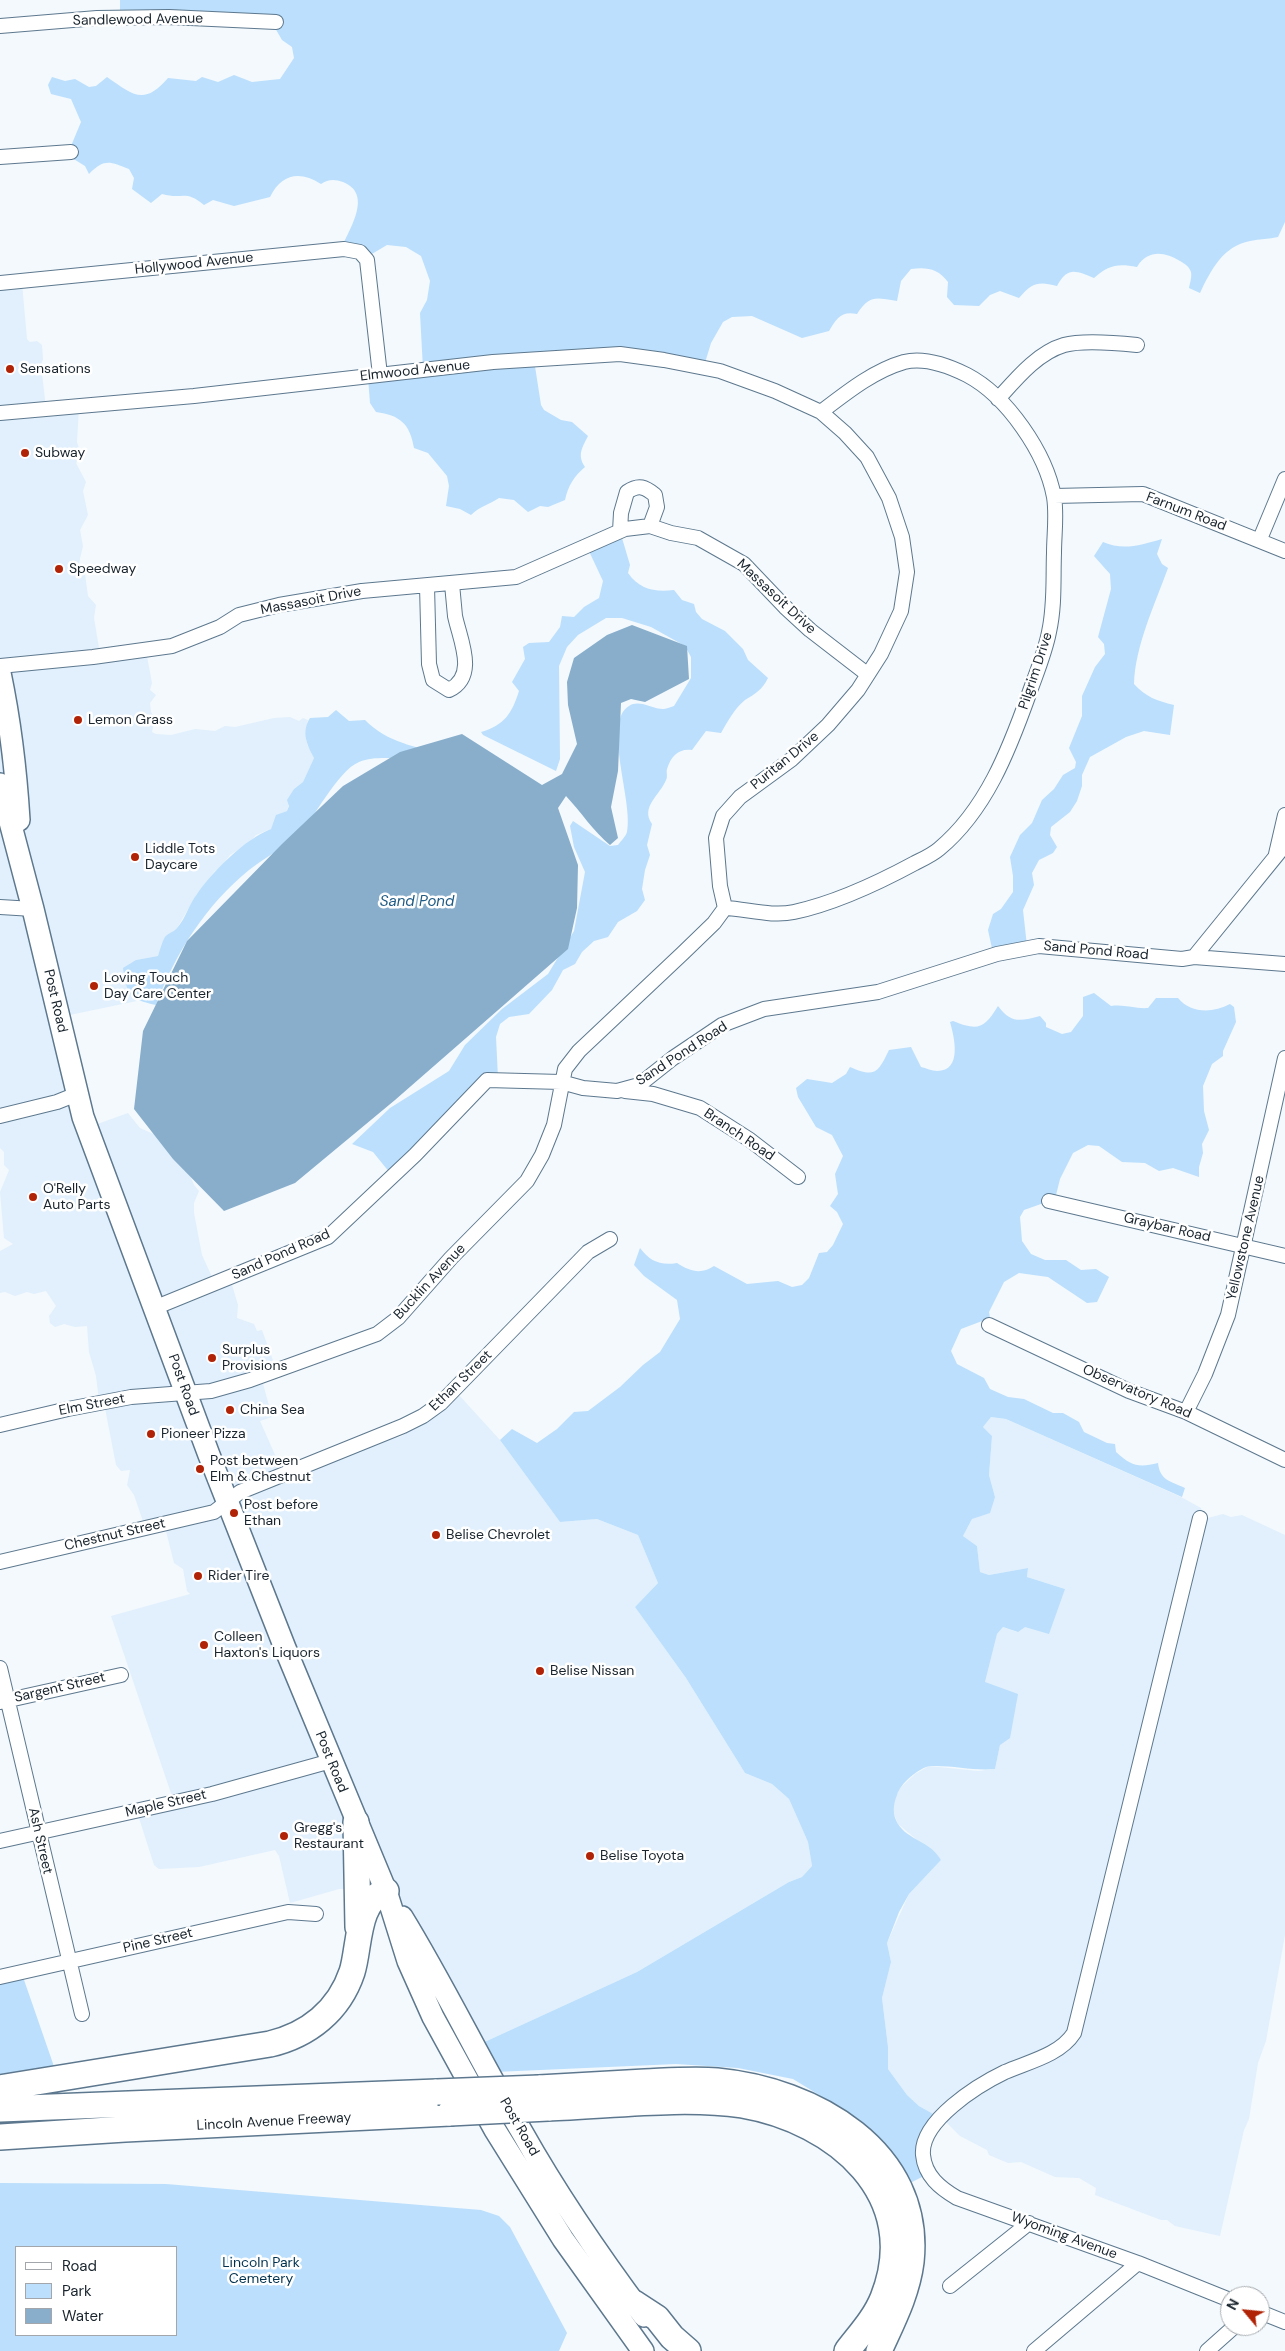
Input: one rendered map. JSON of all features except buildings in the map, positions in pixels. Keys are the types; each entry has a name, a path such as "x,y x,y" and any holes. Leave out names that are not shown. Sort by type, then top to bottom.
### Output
{"highway":[{"path":"356,1822 358,1945"},
{"path":"0,2088 270,2044 290,2038 316,2024 338,2001 352,1971 367,1909 375,1898 386,1891"},
{"path":"544,2098 678,2080 728,2082 767,2090 798,2100 851,2130 867,2144 891,2174 904,2201 910,2230 911,2260 908,2280 901,2302 879,2351"},
{"path":"0,2109 437,2092 544,2098 729,2104 780,2115 819,2132 840,2145 856,2159 876,2185 886,2206 893,2240 890,2274 883,2298 872,2319 849,2346"},
{"name":"Lincoln Avenue Freeway","path":"0,2137 125,2128 450,2113 544,2098"},
{"path":"634,2303 657,2318 675,2341 688,2351"}],"main road":[{"name":"Post Road","path":"0,673 8,709 6,784 21,865 83,1117 135,1261 331,1761 386,1891 408,1961 433,2017 495,2130 563,2239 643,2351"},
{"name":"Post Road","path":"386,1891 424,1953 521,2132 586,2234 634,2303 671,2351"}],"street":[{"name":"Sandlewood Avenue","path":"0,26 97,18 169,17 276,22"},
{"path":"0,157 71,152"},
{"name":"Hollywood Avenue","path":"0,283 344,249 360,252 367,260 380,374"},
{"path":"998,399 1018,376 1042,356 1064,345 1119,343 1137,345"},
{"name":"Elmwood Avenue","path":"0,413 194,396 493,362 620,354 720,371 775,391 821,412"},
{"name":"Pilgrim Drive","path":"725,908 772,914 793,913 844,896 897,872 938,850 972,816 997,774 1012,739 1049,632 1055,589 1054,496 1037,448 1018,420 998,399 976,380 954,368 931,362 906,362 854,387 821,412"},
{"name":"Puritan Drive","path":"725,908 720,886 716,838 723,816 740,797 792,759 828,725 858,690 881,654 901,610 907,572 902,537 889,498 866,457 845,432 821,412"},
{"path":"1260,539 1285,479"},
{"path":"620,531 621,513 627,492 636,486 646,487 656,495 657,506 650,526"},
{"name":"Farnum Road","path":"1054,496 1143,494 1260,539 1285,551"},
{"name":"Massasoit Drive","path":"0,666 93,657 172,646 220,627 239,615 271,607 362,591 516,577 620,531 650,526 671,533 698,538 744,564 810,630 867,674"},
{"path":"427,586 429,664 433,680 449,690 457,686 464,676 466,663 455,615 452,584"},
{"path":"1194,957 1280,851 1285,815"},
{"path":"0,907 33,909"},
{"path":"561,1082 565,1069 578,1051 683,954 714,923 725,908"},
{"name":"Sand Pond Road","path":"154,1308 328,1237 415,1155 487,1080 561,1082 583,1088 616,1091 639,1085 722,1025 764,1009 878,992 997,954 1039,946 1182,959 1194,957 1285,964"},
{"name":"Yellowstone Avenue","path":"1186,1412 1223,1332 1244,1246 1285,1058"},
{"name":"Bucklin Avenue","path":"186,1394 211,1391 250,1380 356,1343 377,1334 398,1318 452,1258 528,1181 554,1125 559,1104 561,1082"},
{"name":"Branch Road","path":"616,1091 653,1094 700,1108 750,1140 798,1177"},
{"path":"0,1116 58,1102 77,1094"},
{"name":"Graybar Road","path":"1049,1201 1285,1256"},
{"name":"Ethan Street","path":"228,1502 240,1492 403,1426 433,1410 588,1252 610,1239"},
{"name":"Observatory Road","path":"989,1326 1129,1391 1186,1412 1285,1460"},
{"name":"Elm Street","path":"0,1425 68,1409 132,1397 186,1394"},
{"name":"Chestnut Street","path":"0,1562 209,1514 228,1502"},
{"name":"Wyoming Avenue","path":"1200,1518 1074,2033 1061,2048 1003,2073 974,2090 938,2120 924,2141 923,2149 928,2173 949,2193 1138,2263 1220,2296"},
{"name":"Ash Street","path":"0,1668 4,1701 82,2014"},
{"name":"Sargent Street","path":"4,1701 121,1675"},
{"name":"Maple Street","path":"0,1841 212,1794 331,1761"},
{"name":"Pine Street","path":"0,1977 288,1912 316,1914"},
{"path":"950,2286 1029,2223"},
{"path":"1034,2351 1138,2263"},
{"path":"1270,2316 1285,2322"},
{"path":"1207,2351 1224,2336"}],"shaded area":[{"path":"0,282 22,283 27,339 30,342 37,341 42,345 43,359 41,365 46,408 79,407 77,442 81,455 76,463 86,482 83,491 88,515 80,530 83,546 79,563 85,574 88,596 96,605 94,618 100,654 146,651 152,683 150,690 156,695 150,703 151,712 155,719 152,732 156,734 171,735 195,729 215,731 225,726 235,727 274,718 290,717 299,721 303,718 308,720 306,730 307,744 314,758 303,782 294,789 287,811 277,815 271,829 256,835 248,844 230,855 220,868 215,871 197,894 177,928 166,937 158,956 136,960 132,998 137,1001 60,1017 89,1127 128,1113 140,1128 158,1136 188,1170 194,1185 199,1191 194,1203 194,1213 202,1255 213,1279 230,1278 238,1305 237,1318 254,1324 257,1331 262,1330 275,1366 261,1376 272,1417 260,1421 284,1475 402,1436 458,1394 500,1440 560,1522 597,1519 638,1535 658,1583 635,1607 686,1678 745,1773 772,1784 789,1799 808,1842 812,1866 802,1877 789,1882 637,1972 478,2045 384,1878 360,1889 339,1889 290,1903 279,1856 275,1850 199,1867 159,1869 154,1865 139,1818 176,1808 111,1616 190,1594 187,1591 183,1569 174,1563 165,1527 146,1530 134,1495 127,1485 130,1470 121,1471 116,1465 104,1403 99,1400 96,1376 89,1352 87,1326 75,1327 64,1324 55,1327 50,1323 49,1316 56,1306 46,1291 34,1294 27,1292 15,1296 5,1292 0,1293 0,1251 13,1244 4,1238 0,1192 9,1170 4,1165 4,1152 0,1148"},
{"path":"991,1417 1006,1419 1181,1497 1201,1508 1204,1519 1223,1514 1231,1517 1242,1515 1285,1535 1285,1935 1266,2041 1258,2063 1249,2119 1244,2130 1220,2236 1175,2226 1167,2220 1161,2220 1095,2195 1096,2188 1079,2178 1055,2177 1021,2162 1008,2163 989,2155 987,2150 960,2136 945,2121 919,2106 907,2095 888,2069 888,2047 882,1998 891,1962 887,1943 909,1894 941,1860 898,1824 892,1808 898,1790 915,1774 929,1766 978,1771 995,1769 1000,1745 1003,1741 985,1682 997,1634 1003,1627 1017,1632 1065,1589 1027,1577 1028,1568 989,1575 980,1572 977,1546 963,1536 972,1519 995,1497 989,1475 992,1436 983,1427"}],"green space":[{"path":"120,0 1285,0 1285,222 1278,237 1250,241 1232,248 1219,260 1200,293 1189,288 1191,274 1188,267 1184,263 1163,254 1146,257 1137,267 1114,266 1104,270 1094,278 1077,272 1069,273 1065,275 1057,286 1036,284 1019,298 1000,291 990,295 979,306 954,305 947,297 948,282 944,277 936,271 916,268 911,269 901,281 897,301 870,300 857,314 852,313 840,316 829,331 802,338 752,316 732,317 723,322 711,343 704,366 665,360 534,360 541,405 544,410 561,420 572,422 588,436 581,455 585,467 572,482 565,500 548,507 540,506 528,512 514,500 499,498 471,515 460,509 446,506 449,486 447,476 428,453 414,448 407,427 398,418 376,412 370,403 368,377 423,369 420,313 427,300 430,281 421,256 406,247 387,245 360,261 352,249 341,249 357,212 357,195 352,187 337,180 329,180 321,184 299,176 285,179 274,189 270,197 234,206 213,200 204,205 192,197 162,194 151,203 132,189 134,178 129,169 108,163 99,165 89,174 85,166 64,153 71,146 81,122 71,99 51,94 48,85 52,77 65,81 75,79 89,87 96,86 107,77 131,93 145,95 160,87 168,78 196,81 202,77 218,82 234,75 252,82 280,79 294,58 292,47 282,40 271,21 120,15"},
{"path":"622,538 630,565 628,573 633,579 648,589 660,591 674,590 682,600 694,604 696,612 702,619 725,631 743,649 748,660 768,678 761,689 738,707 721,733 706,731 692,750 683,750 671,760 667,769 667,779 652,801 648,812 652,824 647,845 650,855 642,889 645,900 637,911 618,922 608,937 594,941 582,952 575,964 563,970 552,990 529,1014 509,1017 500,1024 496,1037 498,1078 390,1173 373,1152 352,1144 390,1108 449,1071 465,1045 502,1009 548,974 574,931 585,872 574,847 570,826 573,821 610,846 618,845 627,832 628,819 618,745 618,728 621,715 633,704 641,704 659,709 674,706 691,678 691,657 685,646 651,627 622,618 606,618 578,635 567,647 559,666 560,759 556,771 483,735 481,732 502,722 513,706 519,691 512,682 525,659 523,647 529,643 549,642 560,627 562,616 574,617 584,607 599,598 603,581 588,549"},
{"path":"1162,539 1157,554 1162,564 1168,568 1142,640 1135,670 1134,684 1152,698 1174,705 1170,735 1144,731 1126,737 1090,757 1082,775 1082,786 1077,801 1070,812 1051,827 1050,835 1057,847 1053,853 1039,860 1032,873 1034,885 1023,910 1027,946 993,953 988,930 993,914 1001,909 1013,892 1010,857 1020,835 1032,823 1042,800 1054,789 1063,775 1075,768 1076,762 1069,748 1082,716 1082,696 1095,667 1105,654 1104,644 1098,637 1111,589 1110,574 1094,556 1103,542 1125,547"},
{"path":"336,710 349,721 365,720 373,728 387,736 426,752 419,756 367,759 351,767 334,785 296,837 249,870 233,884 206,914 193,931 172,967 156,1005 135,998 128,990 123,968 136,960 158,956 165,937 180,924 194,898 212,876 240,848 271,829 276,815 287,811 289,806 287,800 294,789 303,782 314,758 305,733 307,723 310,718 328,717"},
{"path":"1094,993 1111,1006 1148,1008 1156,998 1178,998 1189,1007 1202,1010 1217,1009 1230,1004 1234,1007 1236,1022 1223,1051 1223,1056 1212,1064 1203,1086 1204,1111 1209,1130 1202,1144 1203,1153 1199,1167 1199,1177 1173,1168 1159,1171 1145,1163 1122,1162 1099,1146 1088,1145 1073,1153 1060,1179 1055,1199 1024,1210 1020,1217 1022,1241 1031,1254 1045,1260 1066,1260 1081,1270 1096,1269 1109,1277 1097,1302 1087,1303 1048,1277 1019,1273 1004,1282 989,1312 990,1318 961,1329 951,1351 957,1364 984,1378 990,1389 1008,1397 1024,1399 1053,1413 1063,1413 1079,1422 1084,1432 1107,1443 1115,1444 1116,1452 1131,1463 1146,1465 1158,1463 1161,1474 1164,1477 1185,1488 1182,1497 1006,1419 991,1417 983,1427 992,1436 989,1475 995,1497 990,1513 972,1519 963,1536 977,1546 980,1572 989,1575 1028,1568 1027,1577 1065,1589 1049,1634 1025,1627 1018,1632 1003,1627 997,1634 985,1682 1018,1694 1010,1738 1000,1745 995,1769 926,1767 906,1781 899,1791 895,1802 894,1810 898,1824 907,1834 931,1849 941,1860 909,1894 899,1912 887,1943 891,1962 882,1998 888,2047 888,2069 907,2095 919,2106 942,2119 927,2142 927,2162 922,2177 904,2186 887,2154 860,2120 793,2079 738,2068 676,2064 495,2072 478,2045 637,1972 789,1882 802,1877 812,1866 808,1842 789,1799 772,1784 745,1773 686,1678 635,1607 658,1583 638,1535 597,1519 560,1522 500,1440 512,1429 537,1443 557,1429 574,1412 588,1411 620,1387 660,1352 680,1319 677,1300 644,1276 634,1265 640,1248 652,1259 660,1263 677,1263 695,1271 709,1269 714,1266 747,1284 778,1281 792,1287 802,1285 809,1278 819,1253 827,1252 833,1245 843,1224 837,1212 830,1206 838,1194 835,1174 843,1156 832,1135 816,1127 798,1097 796,1088 807,1079 832,1083 846,1074 850,1067 870,1073 882,1064 889,1050 911,1047 921,1067 935,1071 945,1069 951,1065 955,1052 950,1022 953,1021 975,1027 980,1026 989,1019 998,1006 1007,1016 1017,1020 1040,1016 1046,1023 1046,1027 1062,1034 1071,1032 1083,1016 1083,997"},
{"path":"23,1977 58,2078 0,2088 0,1983"},
{"name":"Lincoln Park Cemetery","path":"0,2183 166,2184 481,2210 499,2216 510,2227 567,2333 559,2351 0,2351"}],"water":[{"name":"Sand Pond","path":"632,625 687,646 689,679 645,702 631,699 621,703 618,771 611,807 618,838 610,845 598,834 566,796 558,808 578,865 577,908 568,949 395,1100 295,1183 224,1211 173,1159 134,1109 143,1031 187,941 282,844 343,786 400,752 462,734 542,785 562,774 577,744 568,705 567,682 574,658 607,635"}],"place":[{"name":"Sensations","path":"10,369"},
{"name":"Subway","path":"25,453"},
{"name":"Speedway","path":"59,569"},
{"name":"Lemon Grass","path":"78,720"},
{"name":"Liddle Tots Daycare","path":"135,857"},
{"name":"Loving Touch Day Care Center","path":"94,986"},
{"name":"O'Relly Auto Parts","path":"33,1197"},
{"name":"Surplus Provisions","path":"212,1358"},
{"name":"China Sea","path":"230,1410"},
{"name":"Pioneer Pizza","path":"151,1434"},
{"name":"Post between Elm & Chestnut","path":"200,1469"},
{"name":"Post before Ethan","path":"234,1513"},
{"name":"Belise Chevrolet","path":"436,1535"},
{"name":"Rider Tire","path":"198,1576"},
{"name":"Colleen Haxton's Liquors","path":"204,1645"},
{"name":"Belise Nissan","path":"540,1671"},
{"name":"Gregg's Restaurant","path":"284,1836"},
{"name":"Belise Toyota","path":"590,1856"}]}
